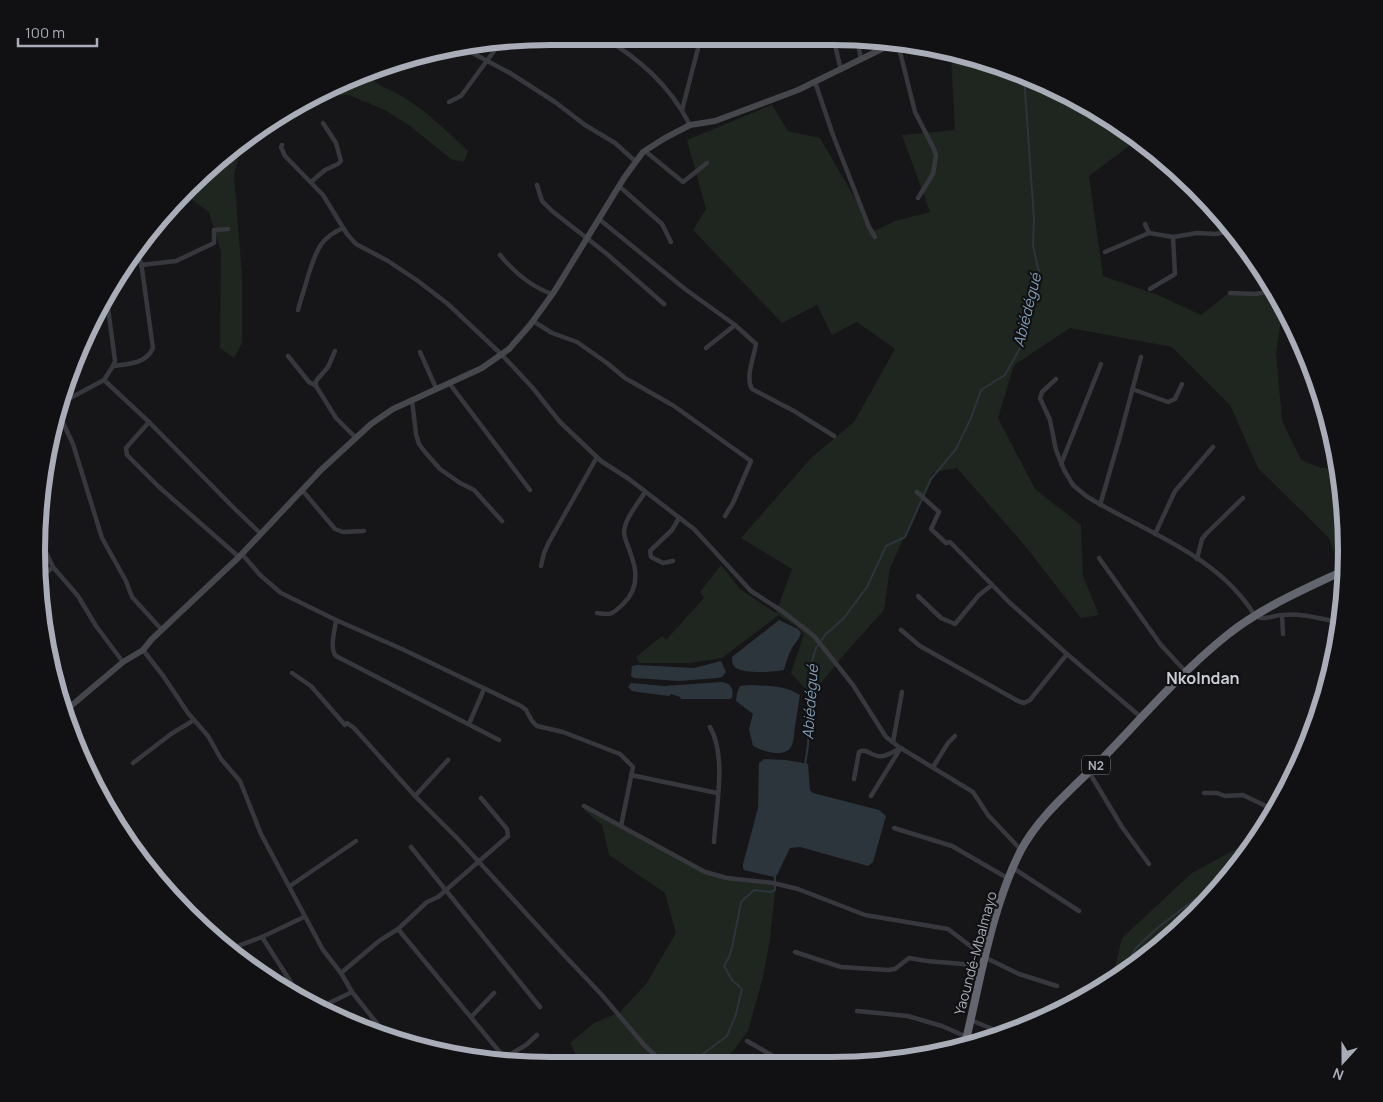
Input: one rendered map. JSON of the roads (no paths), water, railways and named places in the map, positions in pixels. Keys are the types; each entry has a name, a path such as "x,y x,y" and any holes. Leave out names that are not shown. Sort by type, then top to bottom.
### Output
{"highway":[{"name":"Yaoundé-Mbalmayo","path":"966,1039 994,919 1013,868 1033,833 1047,816 1186,672 1227,635 1255,616 1337,574"}],"street":[{"path":"615,45 642,63 661,82 682,110 690,125"},
{"path":"682,110 699,45"},
{"path":"835,45 841,70"},
{"path":"859,46 861,60"},
{"path":"449,102 462,96 496,48"},
{"path":"70,707 123,662 143,650 240,556 321,470 371,424 393,409 482,368 502,355 533,320 552,294 619,186 645,151 690,125 716,121 798,90 885,48"},
{"path":"899,49 915,112 936,156 933,174 918,198"},
{"path":"470,52 510,73 555,102 585,125 615,143 636,161"},
{"path":"815,82 833,135 875,237"},
{"path":"311,182 325,170 338,164 340,161 336,144 323,123"},
{"path":"282,145 281,148 285,156 311,182 330,205 343,228 356,244 388,261 448,304 502,355 532,387 560,422 597,457 694,530 751,591 782,611 814,636 853,685 886,737 973,792 988,815 1022,850"},
{"path":"645,151 683,182 707,163"},
{"path":"537,185 542,201 547,206 664,304"},
{"path":"619,186 662,224 671,242"},
{"path":"599,219 685,289 735,324 756,344 748,377 752,389 834,436"},
{"path":"1145,224 1149,233"},
{"path":"298,310 319,246 329,236 343,228"},
{"path":"141,265 176,260 214,243 214,230 228,229"},
{"path":"1105,252 1149,233 1173,237 1196,233 1225,232"},
{"path":"1150,289 1175,274 1173,237"},
{"path":"500,255 517,274 552,294"},
{"path":"113,366 136,363 148,357 153,348 141,262 137,261"},
{"path":"1230,294 1256,294 1266,292"},
{"path":"68,399 104,380 113,366 115,361 108,307"},
{"path":"533,320 552,333 577,342 625,378 674,406 751,461 733,504 725,516"},
{"path":"706,348 735,324"},
{"path":"316,386 316,381 328,367 335,351"},
{"path":"420,352 436,388"},
{"path":"288,356 310,382 316,386 336,418 356,438"},
{"path":"1100,505 1141,356"},
{"path":"1061,464 1101,364"},
{"path":"104,380 149,422 261,534"},
{"path":"1056,380 1042,392 1040,398 1050,420 1061,464 1074,485 1086,496 1155,534 1221,576 1240,593 1255,616 1263,619 1282,615 1301,615 1333,621"},
{"path":"449,382 530,490"},
{"path":"1132,389 1168,402 1174,399 1182,384"},
{"path":"412,400 416,434 422,448 440,469 474,490 502,521"},
{"path":"62,420 73,444 102,538 126,581 132,597 162,630"},
{"path":"149,422 126,448 127,455 159,487 282,593 521,706 537,726 563,732 620,754 633,767 621,826"},
{"path":"1155,534 1175,491 1213,447"},
{"path":"541,566 549,542 597,457"},
{"path":"302,490 335,530 343,532 364,531"},
{"path":"597,613 609,615 613,613 627,601 633,592 637,576 624,534 625,526 645,492"},
{"path":"917,492 938,512 931,529 946,543 950,542 992,585 1067,654 1142,718"},
{"path":"1197,559 1202,539 1244,498"},
{"path":"672,561 663,563 651,557 650,551 672,530 679,518"},
{"path":"45,550 53,567 78,596 96,626 123,662"},
{"path":"1099,558 1161,646 1186,672"},
{"path":"46,573 53,567"},
{"path":"918,596 940,618 954,624 979,595 992,585"},
{"path":"1282,615 1283,634"},
{"path":"336,620 332,647 333,653 336,656 499,740"},
{"path":"901,630 920,646 1024,703 1030,700 1067,654"},
{"path":"143,650 164,676 194,720 208,736 229,770 240,781 261,834 290,886 304,917 323,950 341,973 352,992 380,1027"},
{"path":"292,673 311,686 344,725 347,723 354,728 415,796 608,1001 645,1046 658,1057"},
{"path":"469,724 484,689"},
{"path":"893,742 902,692"},
{"path":"133,763 194,720"},
{"path":"710,727 715,737 719,758 714,842"},
{"path":"933,767 948,743 955,736"},
{"path":"854,779 859,752 862,750 866,750 876,756 884,756 901,748"},
{"path":"871,796 901,748"},
{"path":"415,796 448,760"},
{"path":"1089,772 1122,826 1150,864"},
{"path":"631,774 717,793"},
{"path":"1204,793 1217,793 1225,796 1243,795 1268,807"},
{"path":"341,973 379,941 398,929 426,902 438,897 477,861 508,836 509,832 481,798"},
{"path":"584,806 705,872 727,878 773,883 798,889 865,915 948,929 986,958 1019,974 1057,986"},
{"path":"894,828 952,846 1009,879"},
{"path":"290,886 356,841"},
{"path":"411,847 540,1007"},
{"path":"1013,868 1079,911"},
{"path":"236,947 304,917"},
{"path":"398,929 471,1017 499,1054"},
{"path":"262,937 293,986"},
{"path":"795,952 841,967 888,970 899,966 909,958 927,962 963,964 982,971"},
{"path":"326,1005 352,992"},
{"path":"471,1017 494,993"},
{"path":"856,1011 908,1016 967,1036"},
{"path":"970,1020 995,1030"},
{"path":"510,1055 537,1035"},
{"path":"748,1041 775,1057"}],"waterway":[{"name":"Abiédégué","path":"805,765 808,745 810,668 816,648 825,635 844,618 867,587 886,546 905,537 931,479 956,449 971,418 981,390 1005,375 1020,348 1039,272 1033,246 1034,219 1025,83"},
{"name":"Abiédégué","path":"699,1057 727,1036 736,1014 742,989 732,980 724,966 730,955 741,902 754,890 771,892 775,890 775,874"},
{"path":"1129,960 1136,948 1156,929 1194,900 1201,897"}],"district":[{"name":"Nkolndan","path":"1203,678"}]}
